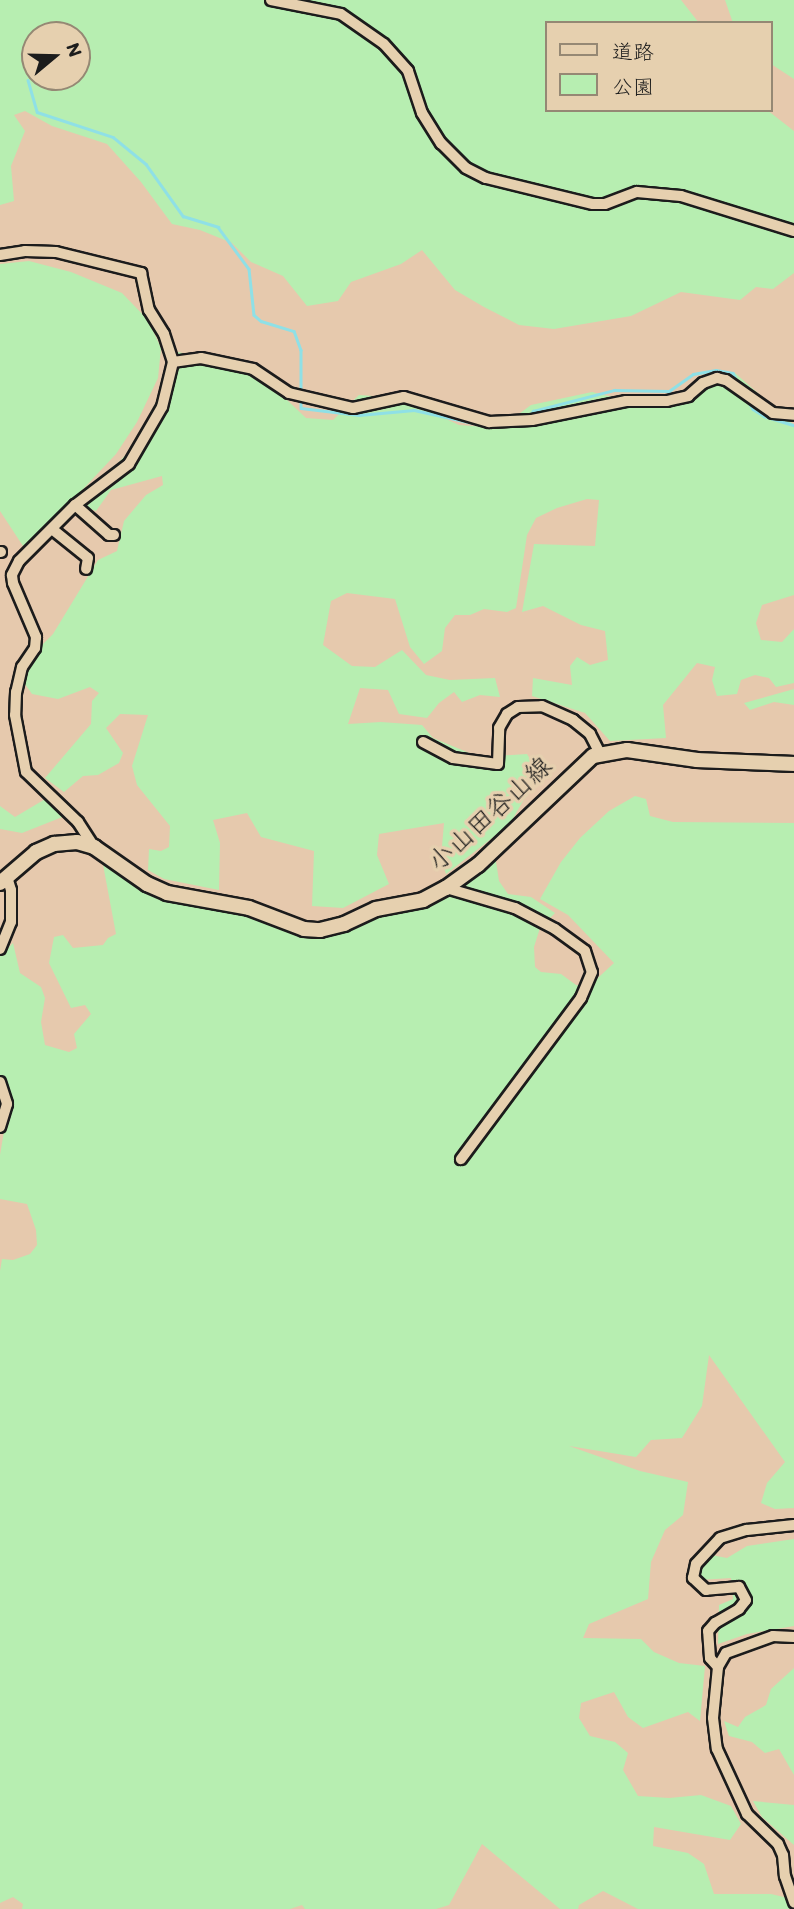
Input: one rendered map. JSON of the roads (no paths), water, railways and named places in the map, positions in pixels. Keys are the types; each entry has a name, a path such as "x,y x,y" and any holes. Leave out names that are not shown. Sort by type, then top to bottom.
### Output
{"main road":[{"name":"小山田谷山線","path":"4,880 36,852 54,844 77,842 94,847 147,884 167,893 248,908 312,930 344,924 376,909 423,900 446,888 485,859 578,767 600,754 626,750 697,760 794,764"}],"street":[{"path":"271,0 347,17 384,44 408,71 422,113 441,143 466,168 486,178 593,204 605,204 638,192 681,196 794,231"},
{"path":"0,255 25,251 56,252 141,273 149,310 164,334 173,362 162,407 129,464 75,505 19,561 12,575 36,637 35,648 22,667 16,692 15,715 26,772 78,822 94,847"},
{"path":"173,362 201,358 253,369 289,393 354,408 404,397 489,422 531,420 626,401 667,401 688,396 703,383 717,378 726,380 773,413 794,415"},
{"path":"75,505 109,534 114,535"},
{"path":"52,529 88,558 86,569"},
{"path":"0,584 13,583"},
{"path":"423,742 453,758 498,764 499,728 507,714 519,707 542,706 573,720 590,734 600,754"},
{"path":"0,949 11,922 11,890 4,880"},
{"path":"446,888 515,908 555,929 585,951 592,972 581,998 461,1159"},
{"path":"0,1082 7,1104 0,1127"},
{"path":"718,1667 710,1658 708,1632 715,1623 739,1609 746,1600 739,1587 706,1590 693,1578 696,1564 720,1538 747,1530 794,1525"},
{"path":"794,1637 773,1636 726,1653 718,1667 713,1718 717,1749 747,1814 778,1844 794,1902"}],"waterway":[{"path":"31,91 37,112 113,137 146,164 183,216 218,227 249,269 254,315 261,321 294,331 301,350 301,393"},
{"path":"530,415 533,411 614,390 669,391 693,374 716,370 733,373 738,383"},
{"path":"301,399 301,408 359,415 414,410 486,426"},
{"path":"748,401 753,409 764,416 794,425"},
{"path":"507,426 521,426 523,423"}]}
